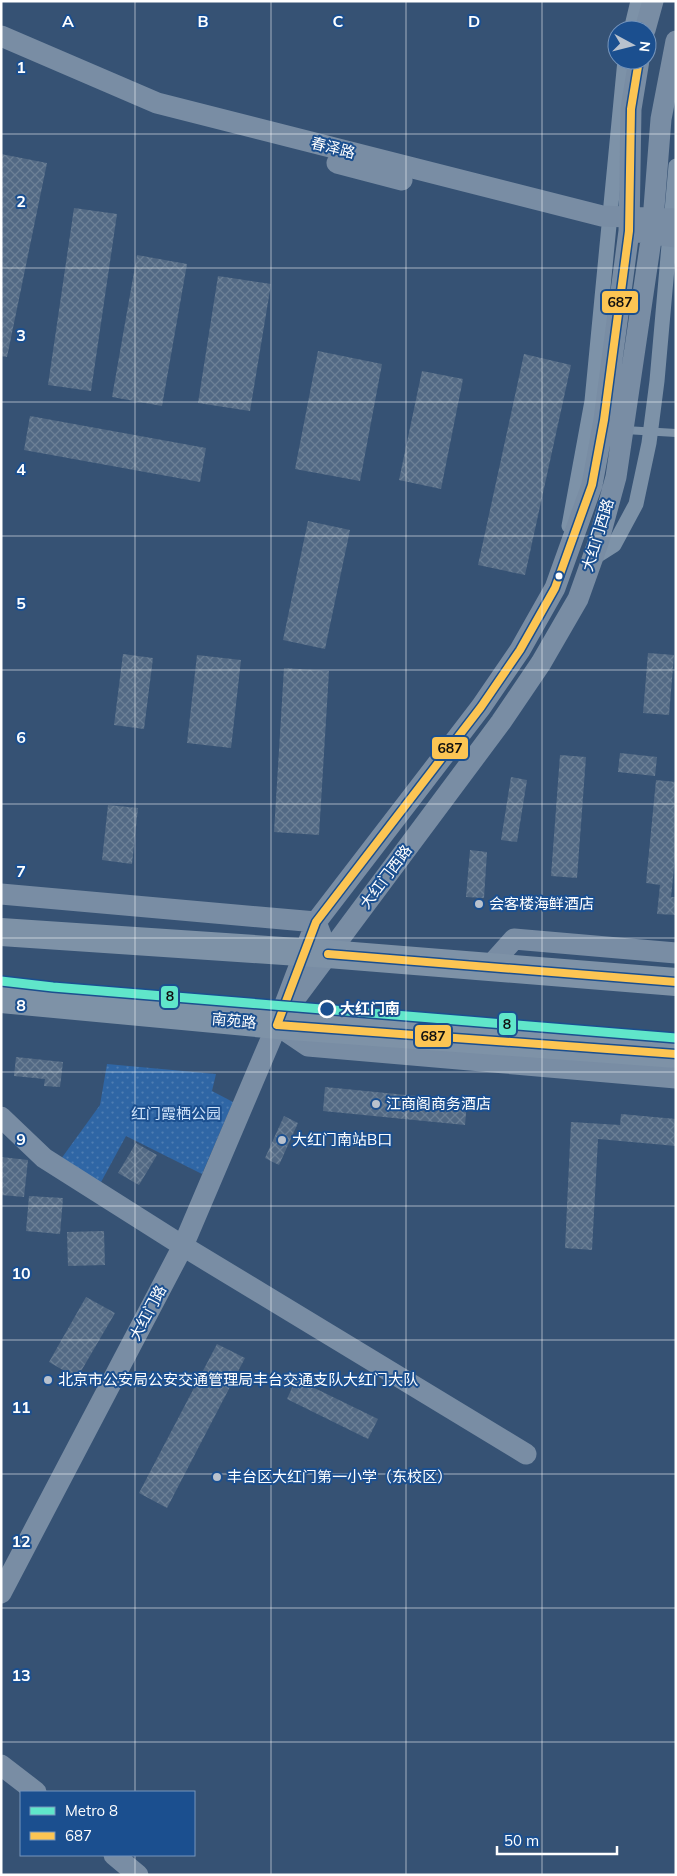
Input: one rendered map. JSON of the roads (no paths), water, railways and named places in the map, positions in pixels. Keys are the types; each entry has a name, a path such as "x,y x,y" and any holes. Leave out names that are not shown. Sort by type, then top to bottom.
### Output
{"highway":[{"path":"1,932 317,953 676,982"},
{"name":"南苑路","path":"1,999 277,1025 676,1054"}],"street":[{"path":"638,1 639,20"},
{"path":"643,20 653,1"},
{"name":"春泽路","path":"1,36 157,103 592,213 620,223"},
{"name":"大红门西路","path":"277,1025 317,953 501,722 541,663 578,599 592,559 616,476 623,430 666,227 661,119 676,41"},
{"name":"春泽路","path":"1,50 154,114 371,173 620,223 666,227"},
{"name":"大红门西路","path":"316,922 481,707 520,650 555,588 562,570 592,485 604,420 631,109 632,70"},
{"path":"592,559 614,545 636,504 650,431 657,381 666,227 676,166"},
{"path":"1,894 316,922 317,953"},
{"path":"490,967 514,939 676,953"},
{"path":"1,1011 28,1002"},
{"path":"277,1025 308,1046 676,1078"},
{"name":"大红门路","path":"1,1594 184,1246 277,1025"},
{"path":"1,1118 44,1158 184,1246 526,1454"},
{"path":"1,1765 35,1791"},
{"path":"115,1856 138,1875"}],"lane":[{"path":"623,430 676,433"}],"metro line":[{"name":"8","path":"1,981 53,987 676,1038"}],"place":[{"name":"会客楼海鲜酒店","path":"479,904"},
{"name":"大红门南","path":"327,1009"},
{"name":"江商阁商务酒店","path":"376,1104"},
{"name":"大红门南站B口","path":"282,1140"},
{"name":"北京市公安局公安交通管理局丰台交通支队大红门大队","path":"48,1380"},
{"name":"丰台区大红门第一小学（东校区）","path":"217,1477"}],"park label":[{"name":"红门霞栖公园","path":"176,1114"}]}
